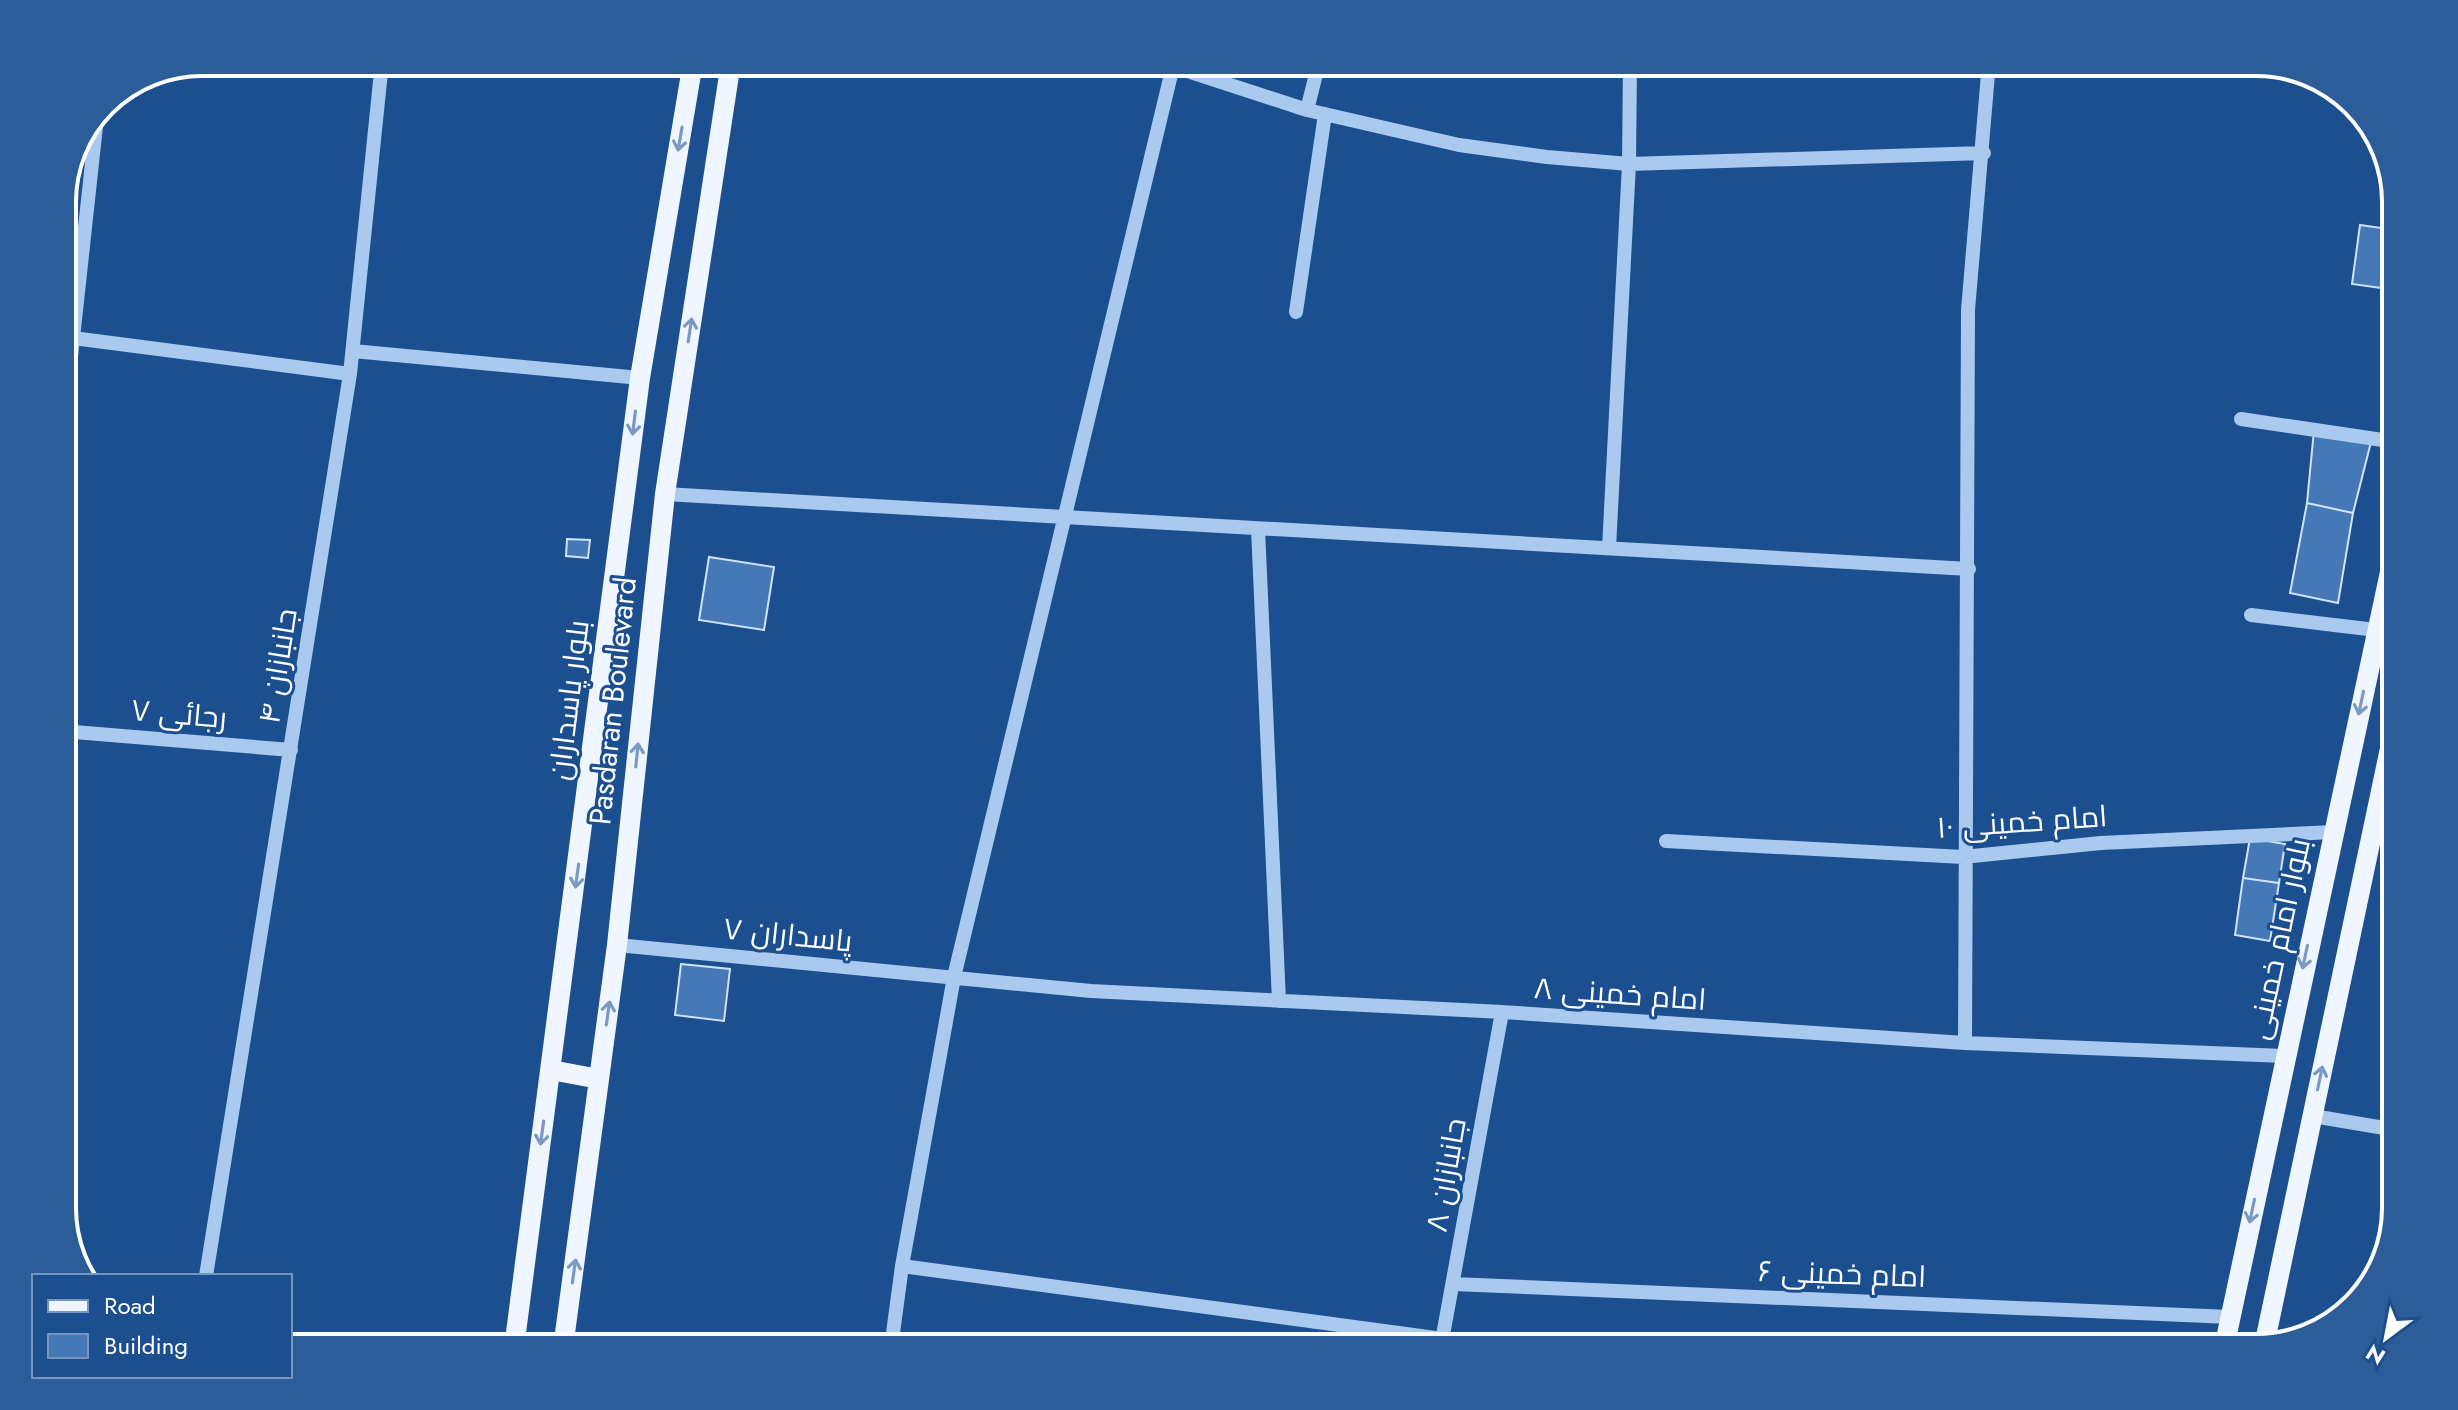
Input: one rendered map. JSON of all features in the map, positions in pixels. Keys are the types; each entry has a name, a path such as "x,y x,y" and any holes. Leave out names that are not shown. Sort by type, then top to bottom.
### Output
{"main road":[{"name":"بلوار پاسداران","path":"516,1334 640,378 691,76"},
{"name":"Pasdaran Boulevard","path":"565,1334 617,945 665,494 729,76"},
{"name":"بلوار امام خمینی","path":"2227,1334 2382,604"},
{"path":"2267,1333 2382,787"},
{"path":"551,1070 599,1079"}],"street":[{"name":"جانبازان ۴","path":"206,1274 350,374 381,76"},
{"path":"893,1334 902,1266 954,977 1166,76"},
{"path":"1207,76 1307,110 1459,145 1629,164 1984,153"},
{"path":"1307,110 1316,76"},
{"path":"1609,548 1629,164 1630,76"},
{"path":"1965,1043 1967,918 1963,857 1969,569 1968,310 1984,153 1988,76"},
{"path":"1296,312 1325,114"},
{"path":"76,310 95,136"},
{"path":"76,338 350,374"},
{"path":"353,351 640,378"},
{"path":"2241,419 2382,440"},
{"path":"665,494 1969,569"},
{"path":"1258,529 1279,1001"},
{"path":"2251,615 2376,630"},
{"name":"رجائی ۷","path":"76,732 291,750"},
{"name":"امام خمینی ۱۰","path":"1666,841 1963,857 2101,843 2333,832"},
{"name":"پاسداران ۷","path":"617,945 954,977"},
{"name":"امام خمینی ۸","path":"954,977 1091,991 1502,1012 1965,1043 2284,1056"},
{"name":"جانبازان ۸","path":"1444,1334 1502,1012"},
{"path":"2313,1116 2382,1128"},
{"path":"902,1266 1379,1334"},
{"name":"امام خمینی ۶","path":"1453,1284 2230,1317"}],"building":[{"path":"2360,225 2382,228 2382,288 2352,284"},
{"path":"2314,430 2372,438 2353,513 2307,503"},
{"path":"2307,503 2353,513 2338,603 2290,593"},
{"path":"567,539 590,540 588,558 566,556"},
{"path":"709,557 774,567 764,630 699,620"},
{"path":"2250,838 2285,844 2279,883 2243,878"},
{"path":"2243,878 2279,883 2270,941 2235,935"},
{"path":"681,964 730,969 724,1021 675,1015"}]}
